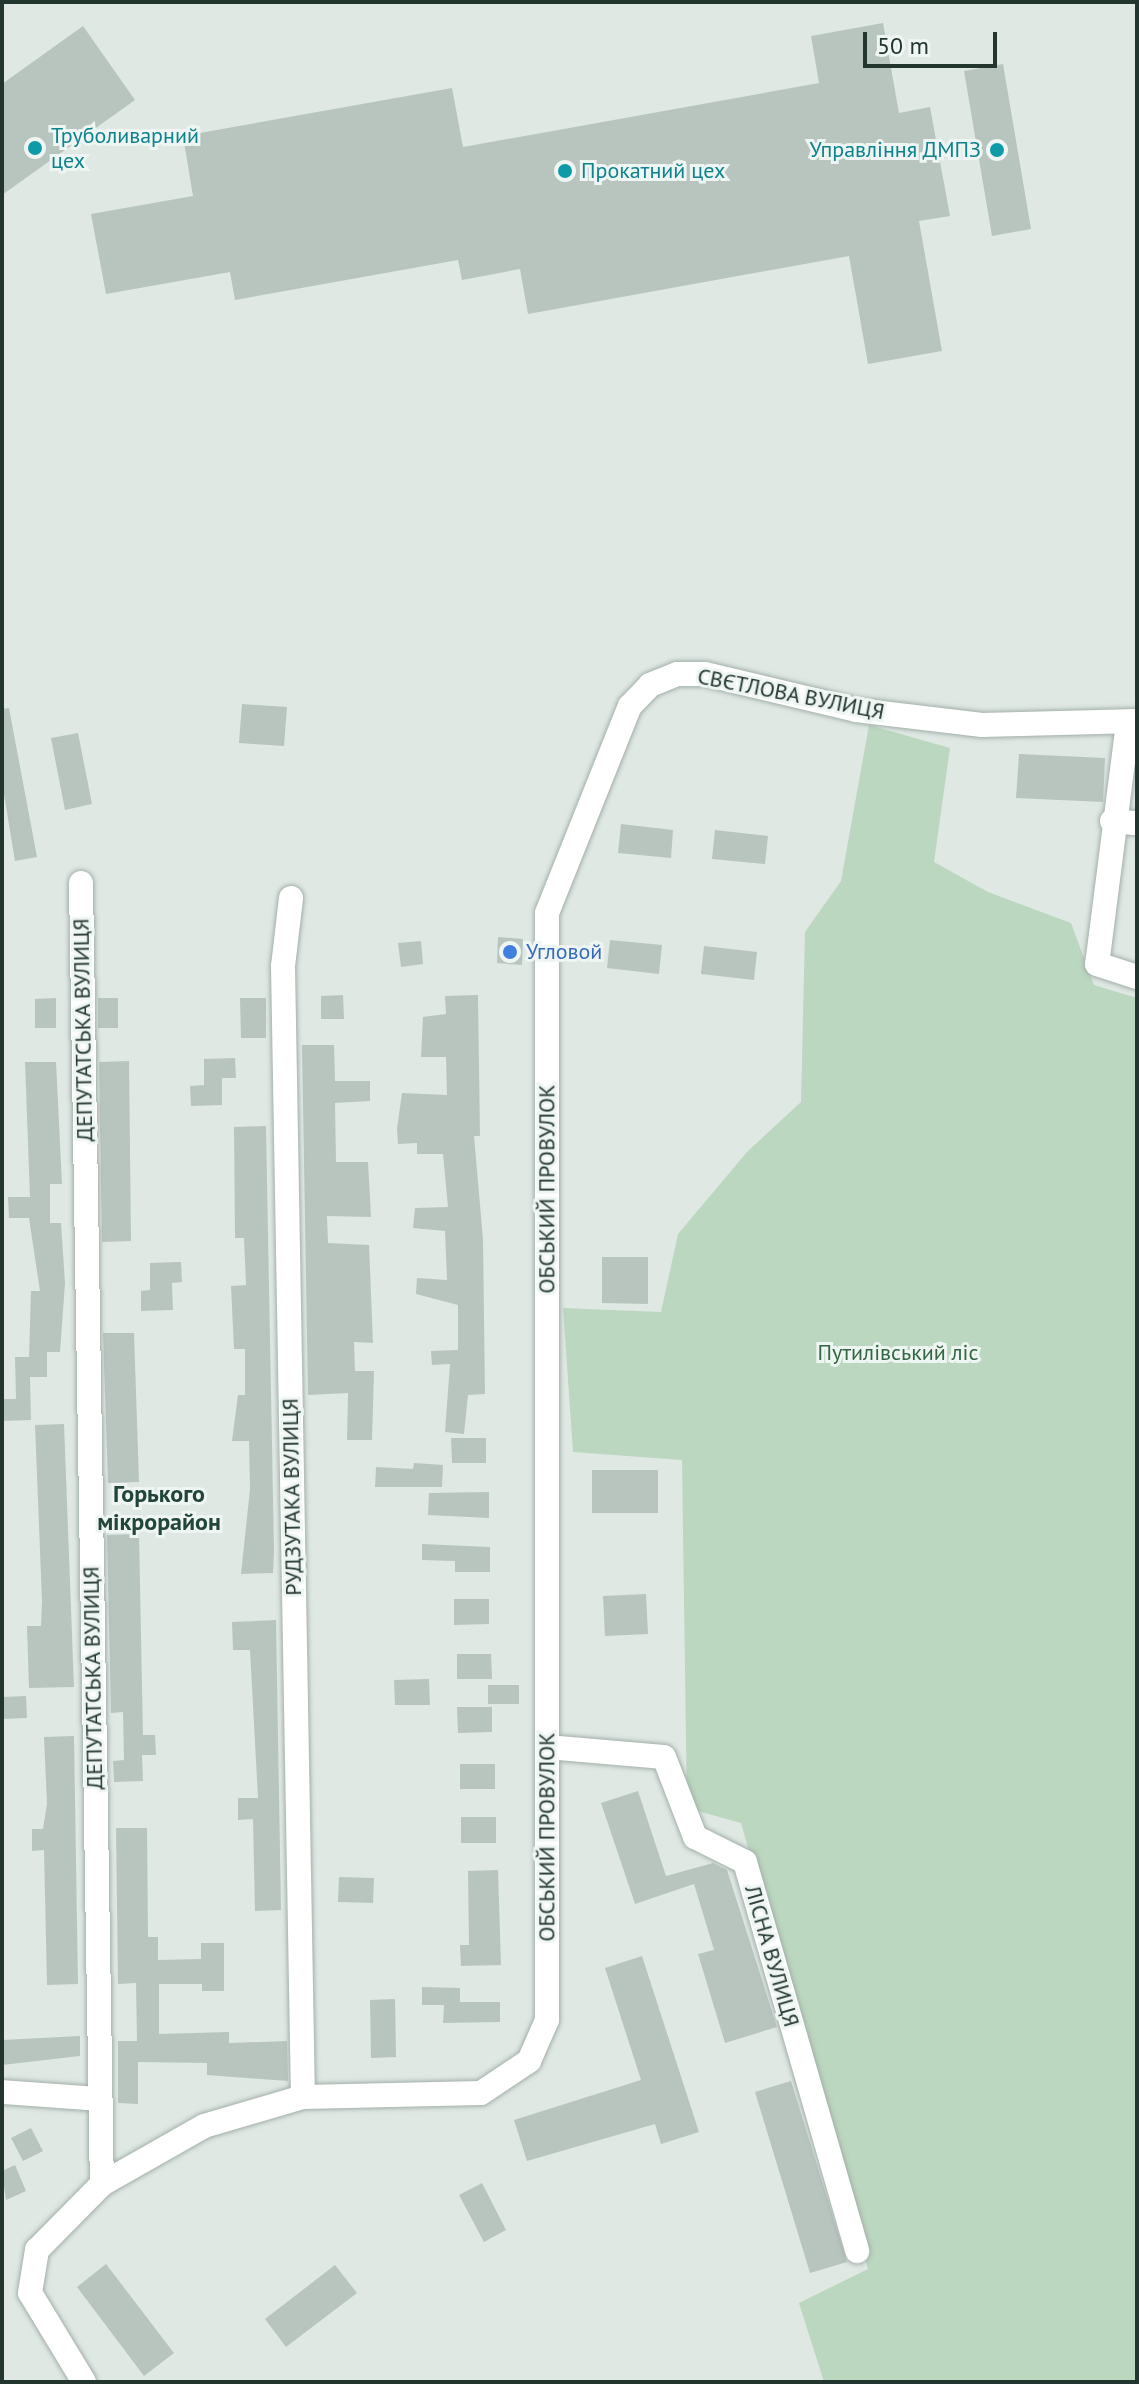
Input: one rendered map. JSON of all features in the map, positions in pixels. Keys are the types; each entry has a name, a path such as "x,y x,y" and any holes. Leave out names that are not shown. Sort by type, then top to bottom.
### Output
{"street":[{"name":"СВЄТЛОВА ВУЛИЦЯ","path":"547,913 630,706 650,685 677,674 705,674 856,710 982,725 1132,722"},
{"path":"1132,722 1112,821 1097,964 1137,977"},
{"path":"1112,821 1137,823"},
{"name":"ДЕПУТАТСЬКА ВУЛИЦЯ","path":"81,883 102,2184"},
{"name":"РУДЗУТАКА ВУЛИЦЯ","path":"291,898 283,966 303,2097"},
{"name":"ОБСЬКИЙ ПРОВУЛОК","path":"84,2382 30,2293 44,2240 102,2184 204,2126 303,2097 481,2093 529,2061 547,2020 547,913"},
{"name":"ЛІСНА ВУЛИЦЯ","path":"547,1747 664,1757 695,1837 745,1862 857,2251"},
{"path":"2,2092 100,2099"}],"green space":[{"name":"Путилівський ліс","path":"869,725 950,748 934,862 988,892 1071,923 1094,985 1137,998 1137,2382 824,2382 799,2303 868,2269 741,1823 687,1808 682,1460 573,1452 563,1308 661,1312 678,1234 747,1152 801,1102 805,932 841,881"}],"building":[{"name":"Прокатний цех","path":"883,23 899,113 930,107 950,216 919,221 942,351 868,364 849,256 528,314 520,269 462,280 458,260 235,300 230,272 106,294 91,214 193,196 183,136 452,88 463,147 819,83 811,36"},
{"name":"Труболиварний цех","path":"83,26 135,100 2,195 2,84"},
{"name":"Управління ДМПЗ","path":"1003,64 1031,229 992,236 964,71"},
{"path":"242,704 287,707 284,746 239,743"},
{"path":"9,708 37,857 15,861 2,782 2,709"},
{"path":"78,733 92,804 65,810 51,738"},
{"path":"1019,754 1105,758 1103,802 1016,798"},
{"path":"621,824 673,830 671,858 618,853"},
{"path":"715,830 768,836 765,864 712,859"},
{"path":"498,937 523,939 522,965 497,963"},
{"path":"610,940 662,945 659,974 607,968"},
{"path":"421,941 423,964 401,967 398,943"},
{"path":"704,946 757,952 754,980 701,974"},
{"path":"343,995 344,1019 321,1019 321,996"},
{"path":"478,995 480,1136 474,1136 483,1239 485,1394 468,1395 464,1434 445,1432 450,1364 432,1365 431,1351 458,1350 458,1305 416,1294 417,1278 447,1280 445,1231 413,1228 415,1208 448,1207 443,1154 417,1154 417,1143 398,1144 397,1129 402,1093 447,1095 446,1057 421,1057 423,1017 446,1014 445,996"},
{"path":"56,998 56,1028 35,1028 35,999"},
{"path":"98,998 118,998 118,1028 98,1028"},
{"path":"240,998 266,998 266,1038 241,1038"},
{"path":"302,1045 334,1045 335,1081 370,1081 370,1101 335,1103 336,1162 368,1162 371,1217 327,1216 328,1243 369,1245 373,1343 354,1342 355,1371 374,1371 372,1440 347,1440 348,1393 308,1395"},
{"path":"235,1058 236,1078 222,1078 222,1105 191,1106 190,1086 204,1085 204,1059"},
{"path":"129,1061 131,1241 102,1242 99,1062"},
{"path":"25,1062 56,1062 62,1184 50,1184 50,1223 61,1223 65,1283 60,1352 47,1352 47,1377 30,1377 31,1420 2,1421 2,1399 16,1399 15,1357 29,1357 31,1291 40,1291 29,1218 9,1218 8,1197 30,1197"},
{"path":"266,1126 273,1573 241,1574 250,1489 249,1441 232,1441 238,1395 245,1395 245,1349 234,1349 231,1286 246,1285 244,1238 235,1238 234,1127"},
{"path":"602,1257 648,1257 648,1304 602,1303"},
{"path":"181,1262 182,1282 172,1283 173,1310 141,1311 141,1291 150,1290 150,1263"},
{"path":"103,1333 134,1333 139,1482 108,1483"},
{"path":"64,1424 74,1687 29,1688 27,1626 41,1626 42,1601 35,1425"},
{"path":"451,1438 486,1438 486,1463 452,1463"},
{"path":"414,1463 443,1465 442,1487 375,1487 376,1467 413,1469"},
{"path":"592,1470 658,1470 658,1513 592,1513"},
{"path":"489,1492 489,1518 428,1515 429,1493"},
{"path":"139,1534 143,1735 155,1735 156,1755 142,1755 143,1781 114,1782 113,1761 124,1760 123,1712 111,1713 107,1535"},
{"path":"422,1544 490,1547 490,1572 455,1572 455,1561 422,1560"},
{"path":"646,1594 648,1634 605,1636 603,1596"},
{"path":"454,1599 489,1599 489,1624 454,1625"},
{"path":"276,1620 281,1910 255,1911 253,1819 238,1820 238,1798 258,1798 250,1650 233,1650 232,1622"},
{"path":"457,1654 491,1654 492,1679 457,1679"},
{"path":"429,1679 430,1705 395,1705 394,1680"},
{"path":"488,1685 519,1685 519,1704 488,1704"},
{"path":"26,1696 27,1718 2,1719 2,1697"},
{"path":"457,1707 492,1707 492,1732 458,1733"},
{"path":"74,1736 78,1984 47,1985 44,1850 32,1851 32,1829 43,1829 47,1804 44,1737"},
{"path":"460,1764 495,1764 495,1789 460,1789"},
{"path":"638,1791 666,1876 713,1863 727,1870 777,2027 725,2043 698,1954 714,1950 694,1884 635,1904 601,1803"},
{"path":"461,1817 496,1817 496,1843 461,1843"},
{"path":"116,1828 147,1828 148,1937 158,1937 158,1960 201,1959 201,1943 224,1943 224,1991 202,1991 202,1984 159,1984 159,2034 229,2032 229,2043 287,2041 288,2081 207,2075 207,2063 138,2062 138,2104 118,2103 118,2041 137,2041 136,1983 118,1984"},
{"path":"498,1870 501,1965 461,1966 460,1945 469,1945 468,1871"},
{"path":"339,1877 374,1878 373,1903 338,1902"},
{"path":"642,1956 699,2132 661,2144 655,2124 527,2161 514,2120 641,2080 605,1968"},
{"path":"422,1987 460,1988 460,2002 500,2002 500,2022 443,2023 444,2005 422,2005"},
{"path":"395,1999 396,2057 371,2058 370,2000"},
{"path":"80,2036 80,2056 2,2065 2,2040"},
{"path":"791,2081 847,2262 810,2273 755,2092"},
{"path":"31,2128 43,2151 23,2161 11,2138"},
{"path":"15,2165 26,2191 6,2200 2,2171"},
{"path":"482,2183 506,2230 484,2242 459,2195"},
{"path":"106,2264 174,2353 144,2376 77,2287"},
{"path":"335,2265 357,2293 286,2347 265,2319"}],"place":[{"name":"Труболиварний цех","path":"35,148"},
{"name":"Управління ДМПЗ","path":"997,150"},
{"name":"Прокатний цех","path":"565,171"},
{"name":"Угловой","path":"510,952"}],"district":[{"name":"Горького мікрорайон","path":"159,1508"}]}
